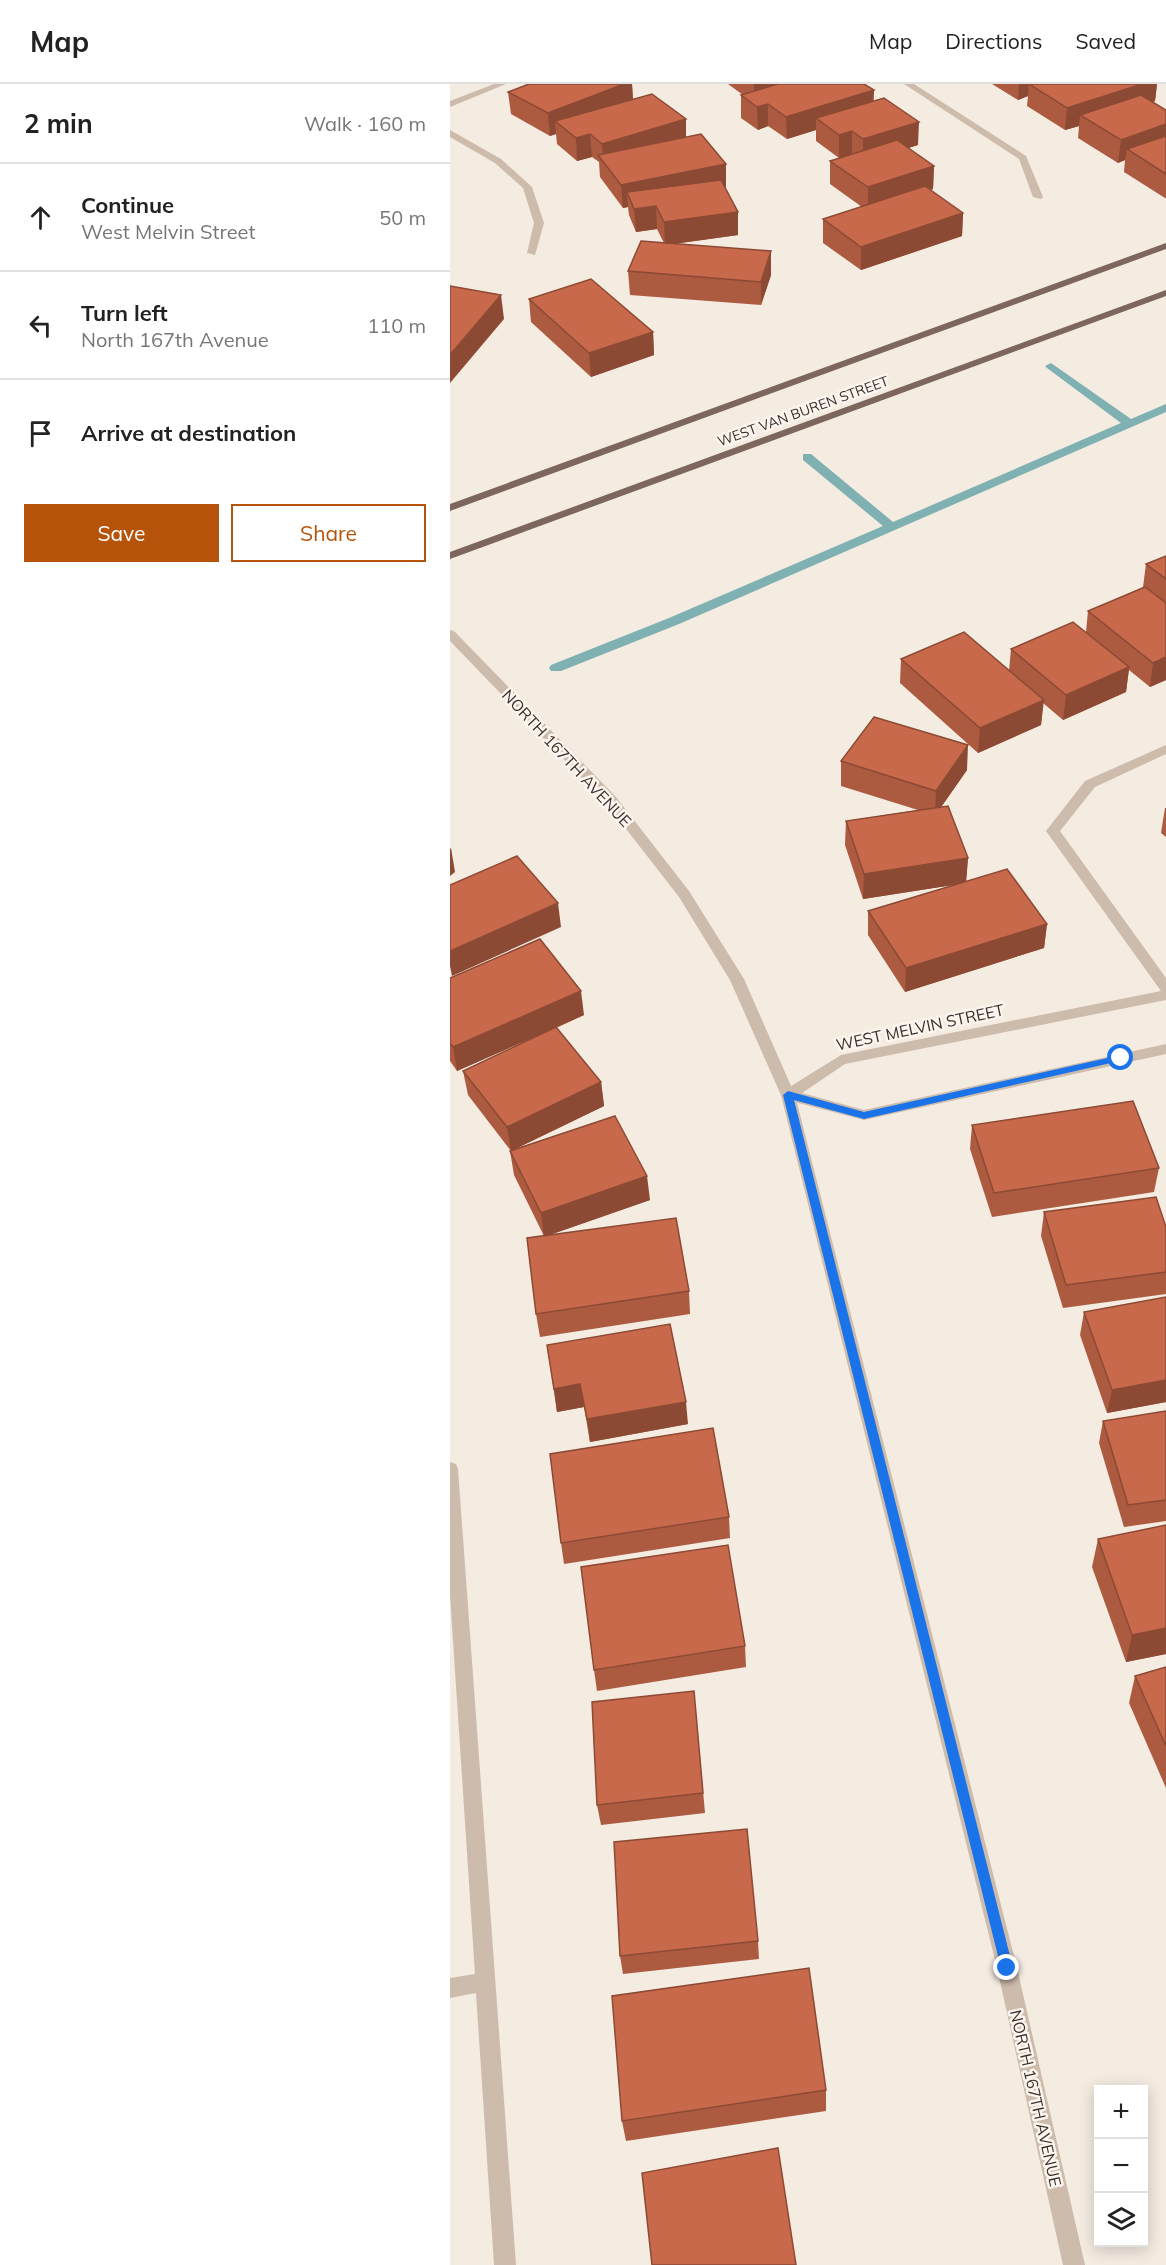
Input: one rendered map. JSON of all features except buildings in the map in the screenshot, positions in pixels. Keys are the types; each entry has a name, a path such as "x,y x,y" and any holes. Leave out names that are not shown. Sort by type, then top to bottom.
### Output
{"main road":[{"name":"WEST VAN BUREN STREET","path":"450,508 1166,246"},
{"name":"WEST VAN BUREN STREET","path":"450,556 1166,292"}],"street":[{"path":"450,105 502,84"},
{"path":"908,84 1023,158 1038,197"},
{"path":"450,134 498,161 527,187 539,223 532,253"},
{"name":"NORTH 167TH AVENUE","path":"450,634 611,800 684,894 737,979 788,1095 1007,1968 1074,2265"},
{"path":"1166,749 1090,784 1053,831 1166,988"},
{"name":"WEST MELVIN STREET","path":"788,1095 841,1060 1166,995"},
{"path":"788,1095 864,1115 1166,1049"},
{"path":"450,1469 505,2265"},
{"path":"450,1988 486,1982"}],"waterway":[{"path":"1051,366 1129,423"},
{"path":"556,668 674,621 1166,408"},
{"path":"807,457 891,526"}],"route":[{"path":"1007,1968 788,1095 864,1115 1121,1058"}]}
